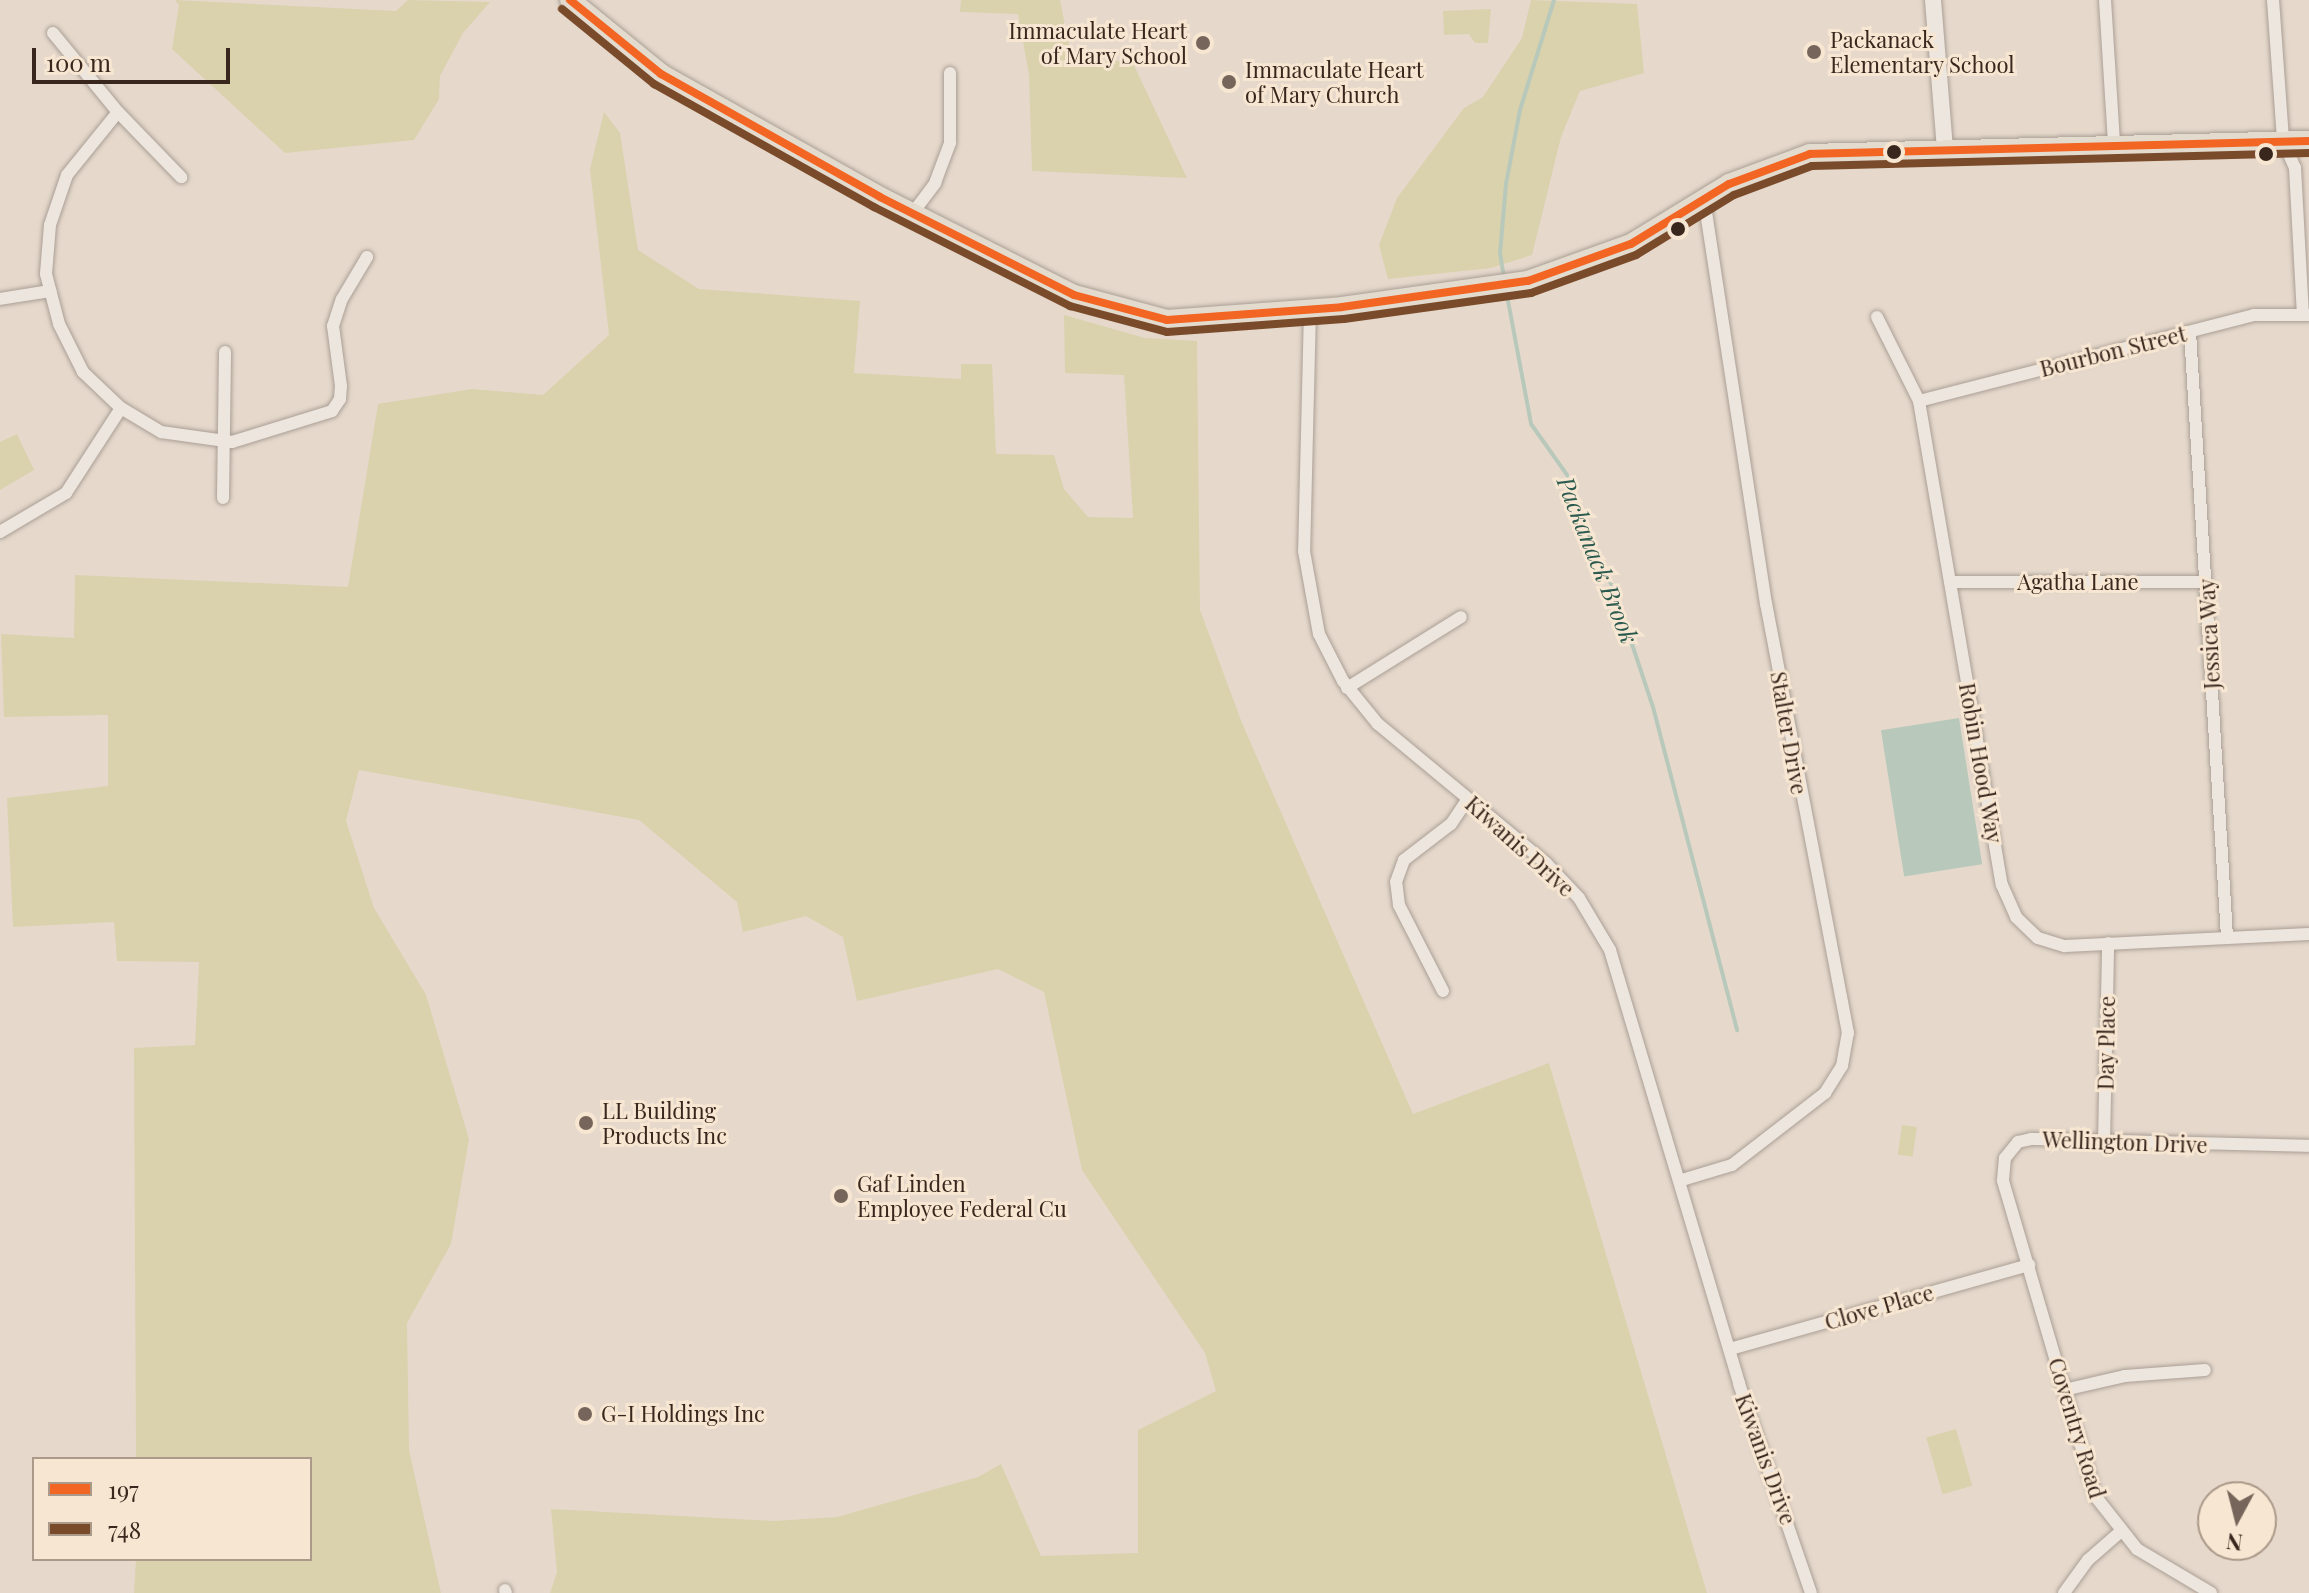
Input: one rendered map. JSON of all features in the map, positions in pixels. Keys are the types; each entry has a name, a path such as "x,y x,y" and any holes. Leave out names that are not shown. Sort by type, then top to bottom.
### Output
{"main road":[{"path":"570,0 661,74 912,214 1074,295 1127,312 1191,320 1310,310 1508,285 1631,244 1704,198 1770,166 1810,154 1945,148 2309,141"}],"street":[{"path":"1933,0 1945,148"},
{"path":"2105,0 2114,144"},
{"path":"2273,0 2283,141 2295,168 2306,315"},
{"path":"53,33 118,112 181,177"},
{"path":"912,214 935,183 950,143 950,73"},
{"path":"118,112 67,175 50,225 46,274 59,324 83,372 121,408 161,432 224,442 332,411 340,399 341,386 333,326 342,299 367,257"},
{"name":"Stalter Drive","path":"1682,1180 1732,1165 1825,1093 1842,1066 1848,1033 1766,604 1704,198"},
{"path":"0,299 50,291"},
{"name":"Kiwanis Drive","path":"1310,310 1306,580 1319,634 1347,688 1378,724 1556,873 1596,923 1623,980 1730,1349 1811,1593"},
{"name":"Bourbon Street","path":"1919,401 2254,315 2306,315"},
{"name":"Robin Hood Way","path":"1877,317 1919,401 2008,902 2026,929 2051,944 2309,934"},
{"name":"Jessica Way","path":"2190,332 2227,937"},
{"path":"223,498 225,352"},
{"path":"0,532 66,493 121,408"},
{"name":"Agatha Lane","path":"1950,582 2206,582"},
{"path":"1347,688 1461,617"},
{"path":"1443,991 1399,905 1396,882 1404,860 1451,824 1468,799"},
{"name":"Day Place","path":"2104,1142 2108,943"},
{"name":"Wellington Drive","path":"2013,1213 2003,1169 2018,1142 2309,1146"},
{"name":"Coventry Road","path":"2013,1213 2092,1486 2120,1532 2155,1562 2211,1593"},
{"name":"Clove Place","path":"1730,1349 2029,1265"},
{"path":"2064,1390 2125,1376 2205,1370"},
{"path":"2064,1593 2088,1560 2120,1532"}],"shaded area":[{"path":"175,0 396,11 408,0 490,2 463,33 440,76 439,99 414,140 285,153 172,49 179,5"},
{"path":"961,0 1060,0 1072,60 1132,61 1187,178 1032,171 1029,75 1018,14 960,12"},
{"path":"1531,0 1637,4 1644,73 1580,91 1561,137 1532,255 1491,268 1388,279 1379,245 1397,198 1464,108 1483,97 1522,38"},
{"path":"1491,9 1488,43 1475,43 1469,34 1444,35 1443,11"},
{"path":"604,112 620,133 638,250 699,289 860,301 854,373 961,379 961,364 992,364 996,454 1054,455 1064,489 1088,517 1133,518 1124,375 1065,373 1064,315 1145,338 1197,341 1200,610 1242,723 1413,1114 1549,1063 1707,1593 550,1593 557,1572 551,1509 774,1521 837,1517 978,1477 1001,1464 1041,1556 1138,1553 1138,1430 1216,1391 1205,1353 1082,1170 1044,992 998,969 857,1001 843,937 806,916 743,932 737,902 639,820 359,770 346,821 374,908 426,995 469,1139 451,1244 407,1323 409,1450 441,1593 134,1593 136,1561 312,1561 312,1457 136,1457 134,1048 195,1045 199,962 117,961 114,922 13,927 7,798 108,786 108,715 4,717 1,634 74,638 75,575 348,587 378,404 472,389 543,395 609,335 590,169"},
{"path":"17,434 34,470 0,490 0,442"},
{"path":"1959,718 1982,864 1904,877 1881,730"},
{"path":"1902,1125 1917,1127 1913,1157 1898,1155"},
{"path":"1956,1429 1972,1486 1942,1494 1926,1438"}],"waterway":[{"name":"Packanack Brook","path":"1504,278 1500,254 1506,184 1520,110 1554,0"},
{"name":"Packanack Brook","path":"1506,290 1531,424 1570,479 1574,505 1614,590 1653,707 1737,1030"}],"transit line":[{"name":"197","path":"570,0 661,74 880,197 1074,295 1167,320 1342,307 1528,281 1631,244 1729,184 1810,154 2309,141"},
{"name":"748","path":"562,9 654,84 874,207 1070,306 1167,332 1344,319 1531,293 1636,255 1734,195 1812,166 2309,153"}],"place":[{"name":"Immaculate Heart of Mary School","path":"1203,43"},
{"name":"Packanack Elementary School","path":"1814,52"},
{"name":"Immaculate Heart of Mary Church","path":"1229,82"},
{"name":"LL Building Products Inc","path":"586,1123"},
{"name":"Gaf Linden Employee Federal Cu","path":"841,1196"},
{"name":"G-I Holdings Inc","path":"585,1414"}]}
